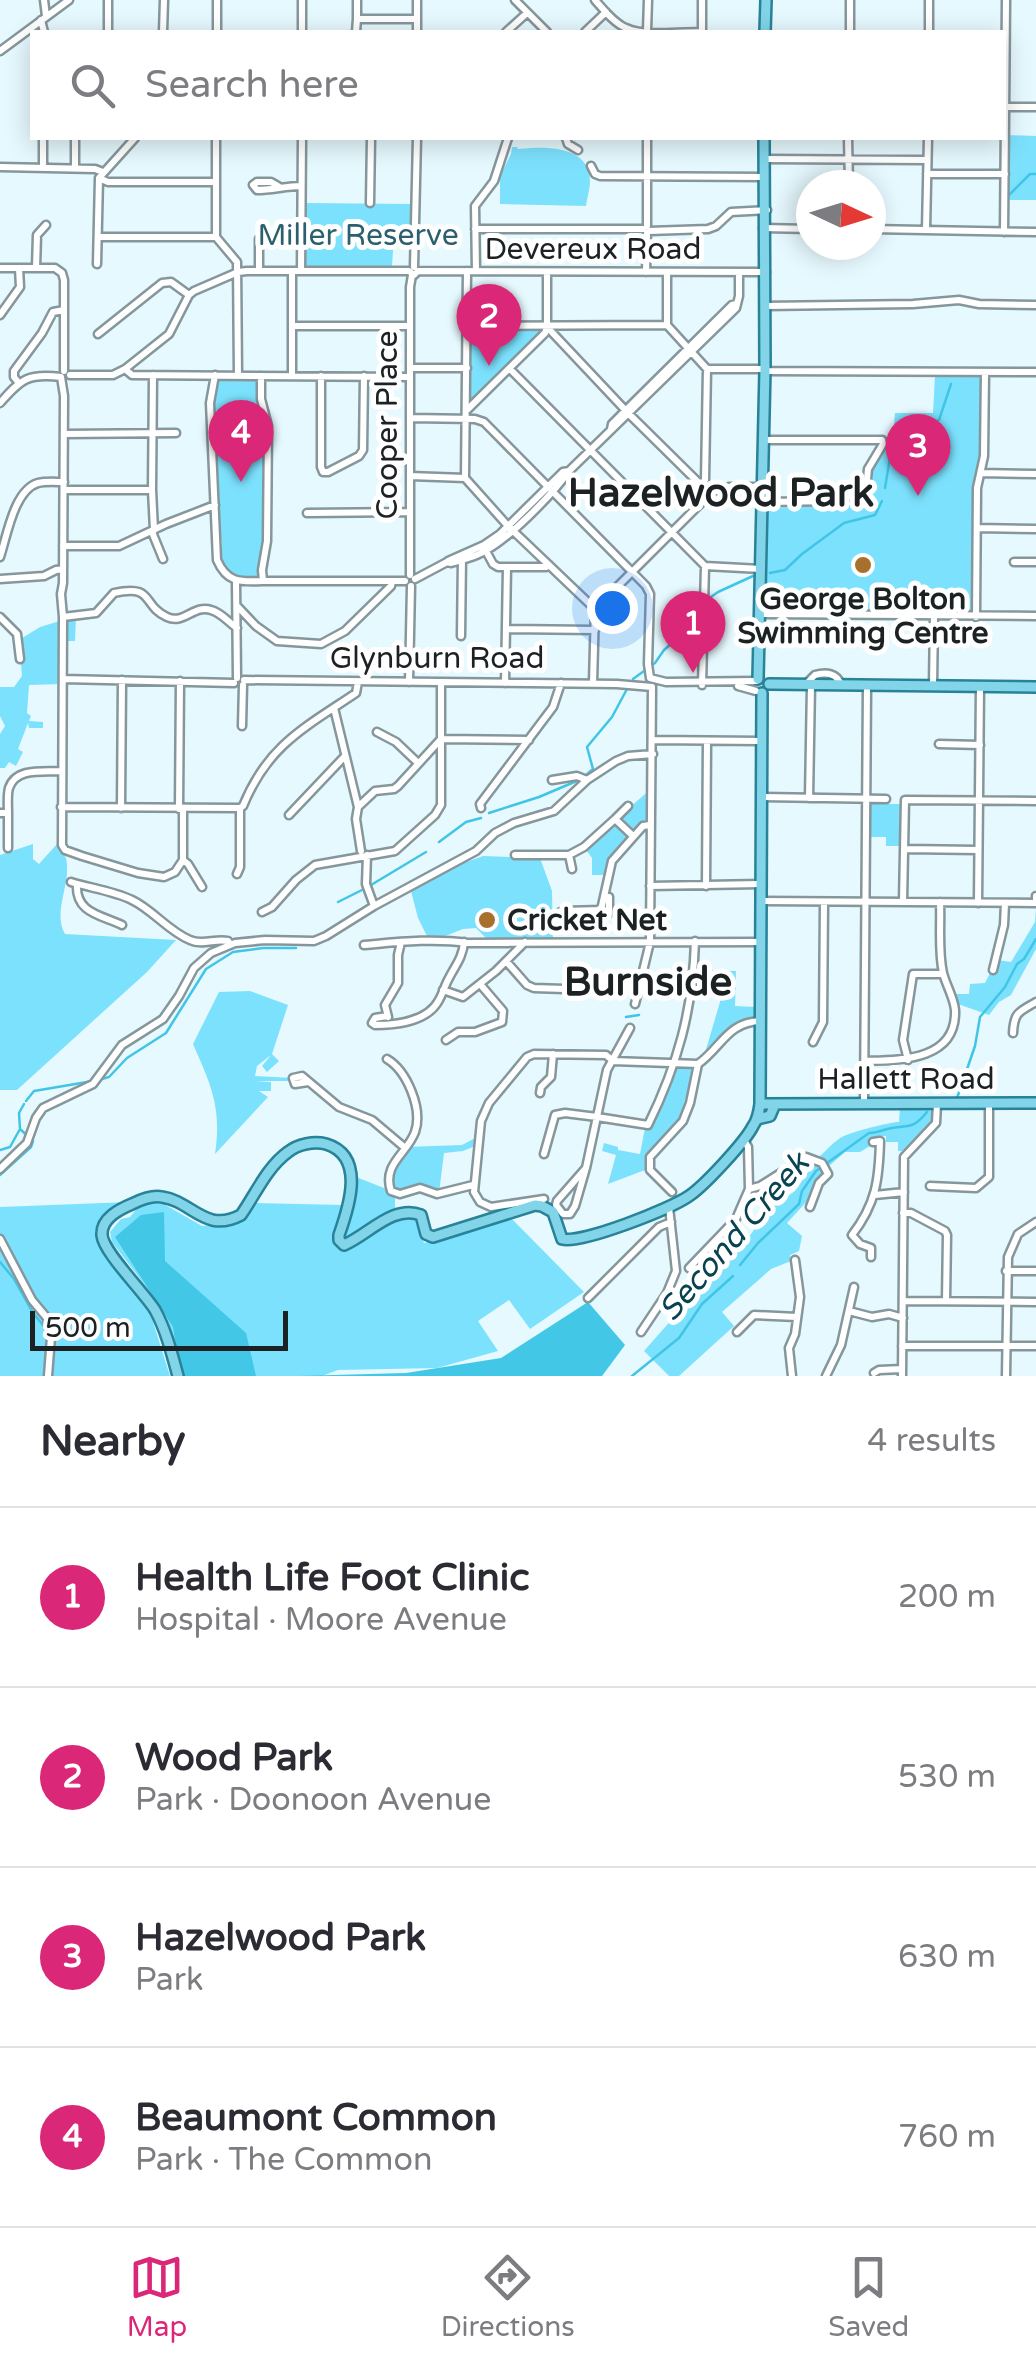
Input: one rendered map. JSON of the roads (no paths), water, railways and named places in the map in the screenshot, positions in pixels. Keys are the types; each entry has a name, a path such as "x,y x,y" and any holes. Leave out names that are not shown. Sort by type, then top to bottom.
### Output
{"main road":[{"path":"767,30 768,0"},
{"path":"178,1376 154,1310 102,1237 107,1220 130,1204 149,1197 170,1198 208,1220 234,1219 285,1154 296,1147 320,1143 342,1155 350,1169 350,1200 340,1235 344,1244 406,1212 421,1215 426,1234 433,1236 522,1208 542,1206 553,1212 562,1239 569,1241 669,1206 696,1190 744,1140 757,1119 761,1020 766,140"},
{"name":"Glynburn Road","path":"761,684 1036,687"},
{"name":"Hallett Road","path":"760,1104 1036,1104"},
{"name":"Hallett Road","path":"757,1119 770,1116 775,1104"}],"street":[{"path":"44,0 44,30"},
{"path":"0,51 68,0"},
{"path":"108,0 108,30"},
{"path":"163,30 164,0"},
{"path":"217,0 217,30"},
{"path":"302,0 302,30"},
{"path":"356,30 357,0"},
{"path":"417,0 417,30"},
{"path":"516,0 545,30"},
{"path":"595,0 623,27 632,30"},
{"path":"648,0 648,30"},
{"path":"702,0 702,30"},
{"path":"850,0 850,30"},
{"path":"929,0 929,30"},
{"path":"1005,30 1006,0"},
{"path":"587,30 606,12"},
{"path":"508,30 527,13"},
{"path":"357,18 417,19"},
{"path":"1006,107 1036,107"},
{"path":"43,140 43,168"},
{"path":"75,140 75,168"},
{"path":"97,264 101,175 133,140"},
{"path":"216,140 216,237 237,262 238,272 238,376"},
{"path":"292,376 302,140"},
{"path":"370,202 371,140"},
{"name":"Cooper Place","path":"409,682 410,287 414,271 417,140"},
{"path":"507,140 494,181 476,206 466,326 465,478 596,609"},
{"path":"567,140 578,150"},
{"path":"646,272 647,140"},
{"path":"848,140 848,170"},
{"path":"926,230 928,140"},
{"path":"1004,140 1004,232"},
{"path":"766,159 927,160"},
{"path":"591,166 600,176 766,177"},
{"path":"0,167 95,169 108,182 216,182"},
{"path":"927,174 1005,174"},
{"path":"278,186 302,186"},
{"path":"476,229 708,229 728,212 765,210"},
{"path":"36,268 38,235 46,225"},
{"path":"765,228 796,229"},
{"path":"886,230 1036,232"},
{"path":"98,236 216,237"},
{"path":"259,239 259,271"},
{"path":"0,268 55,268 64,276 61,842 65,850 151,875 175,872 182,860 180,681"},
{"path":"0,316 20,287 20,268"},
{"name":"Devereux Road","path":"189,295 238,272 259,271 766,272"},
{"path":"467,409 545,333 547,272"},
{"path":"668,272 667,325 706,369 705,480 701,485"},
{"path":"236,582 410,580 485,548 511,528 736,304 738,272"},
{"path":"0,403 18,382 36,376 113,375 126,369 169,334 189,295 171,282 164,282 98,334"},
{"path":"765,306 959,300 1036,305"},
{"path":"18,382 14,371 54,312 64,310"},
{"path":"466,326 667,325"},
{"path":"292,326 410,326"},
{"path":"547,327 710,494"},
{"path":"126,369 132,375 364,376 466,368"},
{"path":"510,369 705,566 762,569"},
{"path":"706,369 1036,372"},
{"path":"976,617 985,372"},
{"path":"153,375 153,531 163,559"},
{"path":"215,376 210,404 216,560 236,582 242,726"},
{"path":"261,376 261,399 268,426 263,582"},
{"path":"321,376 320,467 328,472 363,450 364,376"},
{"path":"410,418 484,422 632,571 650,594 650,942 635,1004"},
{"path":"64,434 176,433"},
{"path":"763,502 840,501 851,496 867,479 868,469 883,444 882,440 764,440"},
{"path":"981,473 1036,474"},
{"path":"410,476 465,478"},
{"path":"0,557 17,505 32,486 42,482 152,490"},
{"path":"594,684 596,609 710,494 720,488 763,488"},
{"path":"64,546 118,546 215,504"},
{"path":"307,513 410,512"},
{"path":"977,528 1036,529"},
{"path":"485,548 493,564 550,565"},
{"path":"462,557 462,636"},
{"path":"1014,562 1036,562"},
{"path":"702,684 705,566"},
{"path":"505,683 507,567"},
{"path":"0,580 51,575 63,569"},
{"path":"51,575 63,583"},
{"path":"238,607 276,641 320,644 346,631 392,582"},
{"path":"63,616 96,613 114,593 137,591 172,620 209,608 237,628"},
{"path":"763,614 1036,616"},
{"path":"934,616 934,686"},
{"path":"0,617 17,634 20,659"},
{"path":"506,629 595,630"},
{"path":"63,663 65,674 73,679"},
{"name":"Glynburn Road","path":"63,679 617,684 651,679 761,684"},
{"path":"120,808 122,680"},
{"path":"236,874 240,867 240,808 266,763 285,742 356,694 358,682"},
{"path":"262,912 272,908 315,865 364,853 395,851 436,816 441,805 441,683"},
{"path":"481,808 480,804 553,707 561,684"},
{"path":"809,685 809,798"},
{"path":"864,1104 867,686"},
{"path":"978,903 980,687"},
{"path":"334,708 358,807 356,819 367,888 374,906"},
{"path":"378,732 418,762"},
{"path":"358,807 375,791 398,786 441,739 530,740"},
{"path":"652,740 762,741"},
{"path":"706,886 707,741"},
{"path":"939,744 980,745"},
{"path":"0,1169 30,1138 43,1108 94,1084 122,1045 168,1013 198,963 211,953 230,944 291,942 326,936 476,851 495,833 554,811 584,778 628,756 653,754"},
{"path":"289,815 344,756"},
{"path":"8,848 4,813 9,787 28,772 61,771"},
{"path":"552,780 584,778"},
{"path":"762,797 886,800"},
{"path":"904,902 906,800 1036,801"},
{"path":"515,855 569,854 584,847 628,806"},
{"path":"61,807 240,808"},
{"path":"614,819 634,836"},
{"path":"559,913 601,910 612,861 643,826 650,824"},
{"path":"905,849 978,850"},
{"path":"569,854 572,869"},
{"path":"182,860 202,887"},
{"path":"608,914 609,875"},
{"path":"122,925 88,910 78,898 74,883 131,900 190,941 222,940 230,944"},
{"path":"650,886 761,884"},
{"path":"761,900 824,903 1036,900"},
{"path":"865,1061 908,1060 939,1047 947,1038 955,1010 943,974 940,902"},
{"path":"813,1042 823,1022 824,903"},
{"path":"992,970 1004,925 1005,903"},
{"path":"364,946 440,939 761,942"},
{"path":"396,1024 387,1016 386,1002 399,980 401,942"},
{"path":"387,1016 375,1018 373,1024 396,1024 422,1016 438,1004 463,955 464,942"},
{"path":"443,990 463,997 525,942"},
{"path":"544,1154 553,1118 558,1113 648,1125 676,1062 694,980 695,942"},
{"path":"506,962 534,988 595,990"},
{"path":"908,1060 903,1040 913,974 943,974"},
{"path":"446,1040 458,1032 475,1032 502,1022 503,1011 480,984"},
{"path":"1013,1033 1016,1014 1036,1002"},
{"path":"544,1198 487,1206 477,1200 473,1185 481,1122 489,1103 528,1057 606,1055 613,1062 698,1064 740,1025 761,1020"},
{"path":"586,1168 557,1201 562,1214 573,1210 586,1168 607,1070 630,1028"},
{"path":"540,1093 550,1077 553,1054"},
{"path":"387,1059 413,1095 416,1110 415,1132 390,1174 388,1187 403,1194 418,1188 438,1194 473,1185"},
{"path":"672,1192 650,1170 650,1157 683,1121 698,1064"},
{"path":"308,1082 339,1107 372,1120 404,1147"},
{"path":"874,1373 902,1373 904,1156 936,1123 936,1104"},
{"path":"930,1186 976,1188 989,1177 989,1104"},
{"path":"689,1268 736,1218 749,1188 748,1147 744,1140"},
{"path":"872,1257 871,1248 852,1235 866,1218 875,1195 880,1141 873,1142"},
{"path":"749,1188 760,1186 806,1156 824,1165 828,1174 819,1183 810,1207"},
{"path":"875,1195 904,1192"},
{"path":"641,1332 667,1294 676,1270 669,1206"},
{"path":"903,1213 911,1213 946,1231 946,1301"},
{"path":"588,1298 659,1227 672,1222"},
{"path":"1006,1376 1008,1258 1018,1234 1036,1222"},
{"path":"0,1238 32,1300 47,1318 51,1338 48,1376"},
{"path":"792,1376 789,1348 800,1297 794,1260"},
{"path":"1006,1272 1036,1271"},
{"path":"826,1376 841,1345 854,1287"},
{"path":"903,1300 1036,1302"},
{"path":"849,1312 903,1318"},
{"path":"737,1332 754,1315 797,1317"},
{"path":"902,1346 1036,1346"}],"waterway":[{"path":"1009,195 1030,174 1036,174"},
{"path":"885,488 891,451 907,425 927,425 939,420 951,384"},
{"path":"770,573 785,570 844,523 875,515 882,501"},
{"path":"708,599 753,576"},
{"path":"633,679 687,630 700,609"},
{"path":"586,775 593,769 587,747 612,717 627,689"},
{"path":"489,813 579,780"},
{"path":"439,842 466,822 481,818"},
{"path":"371,885 426,852"},
{"path":"338,902 364,889"},
{"name":"Second Creek","path":"956,1101 975,1046 980,1017 1036,939"},
{"path":"102,1079 166,1033 206,969 233,952 296,948"},
{"path":"626,1017 639,1015"},
{"path":"26,1101 34,1091 93,1081"},
{"path":"0,1150 10,1147 20,1129 19,1113 24,1104"},
{"name":"Second Creek","path":"740,1265 799,1204 802,1191 816,1171 869,1133 913,1124 927,1112"},
{"path":"0,1175 31,1147 33,1141 20,1129"},
{"path":"0,1262 47,1330"},
{"name":"Second Creek","path":"632,1376 679,1338 702,1304 733,1276"},
{"path":"45,1370 48,1343"}],"place":[{"name":"Wood Park","path":"489,366"},
{"name":"Beaumont Common","path":"241,482"},
{"name":"Hazelwood Park","path":"918,496"},
{"name":"George Bolton Swimming Centre","path":"863,565"},
{"name":"Health Life Foot Clinic","path":"693,673"},
{"name":"Cricket Net","path":"487,920"}],"district":[{"name":"Hazelwood Park","path":"721,493"},
{"name":"Burnside","path":"648,982"}],"park label":[{"name":"Miller Reserve","path":"358,235"}]}
